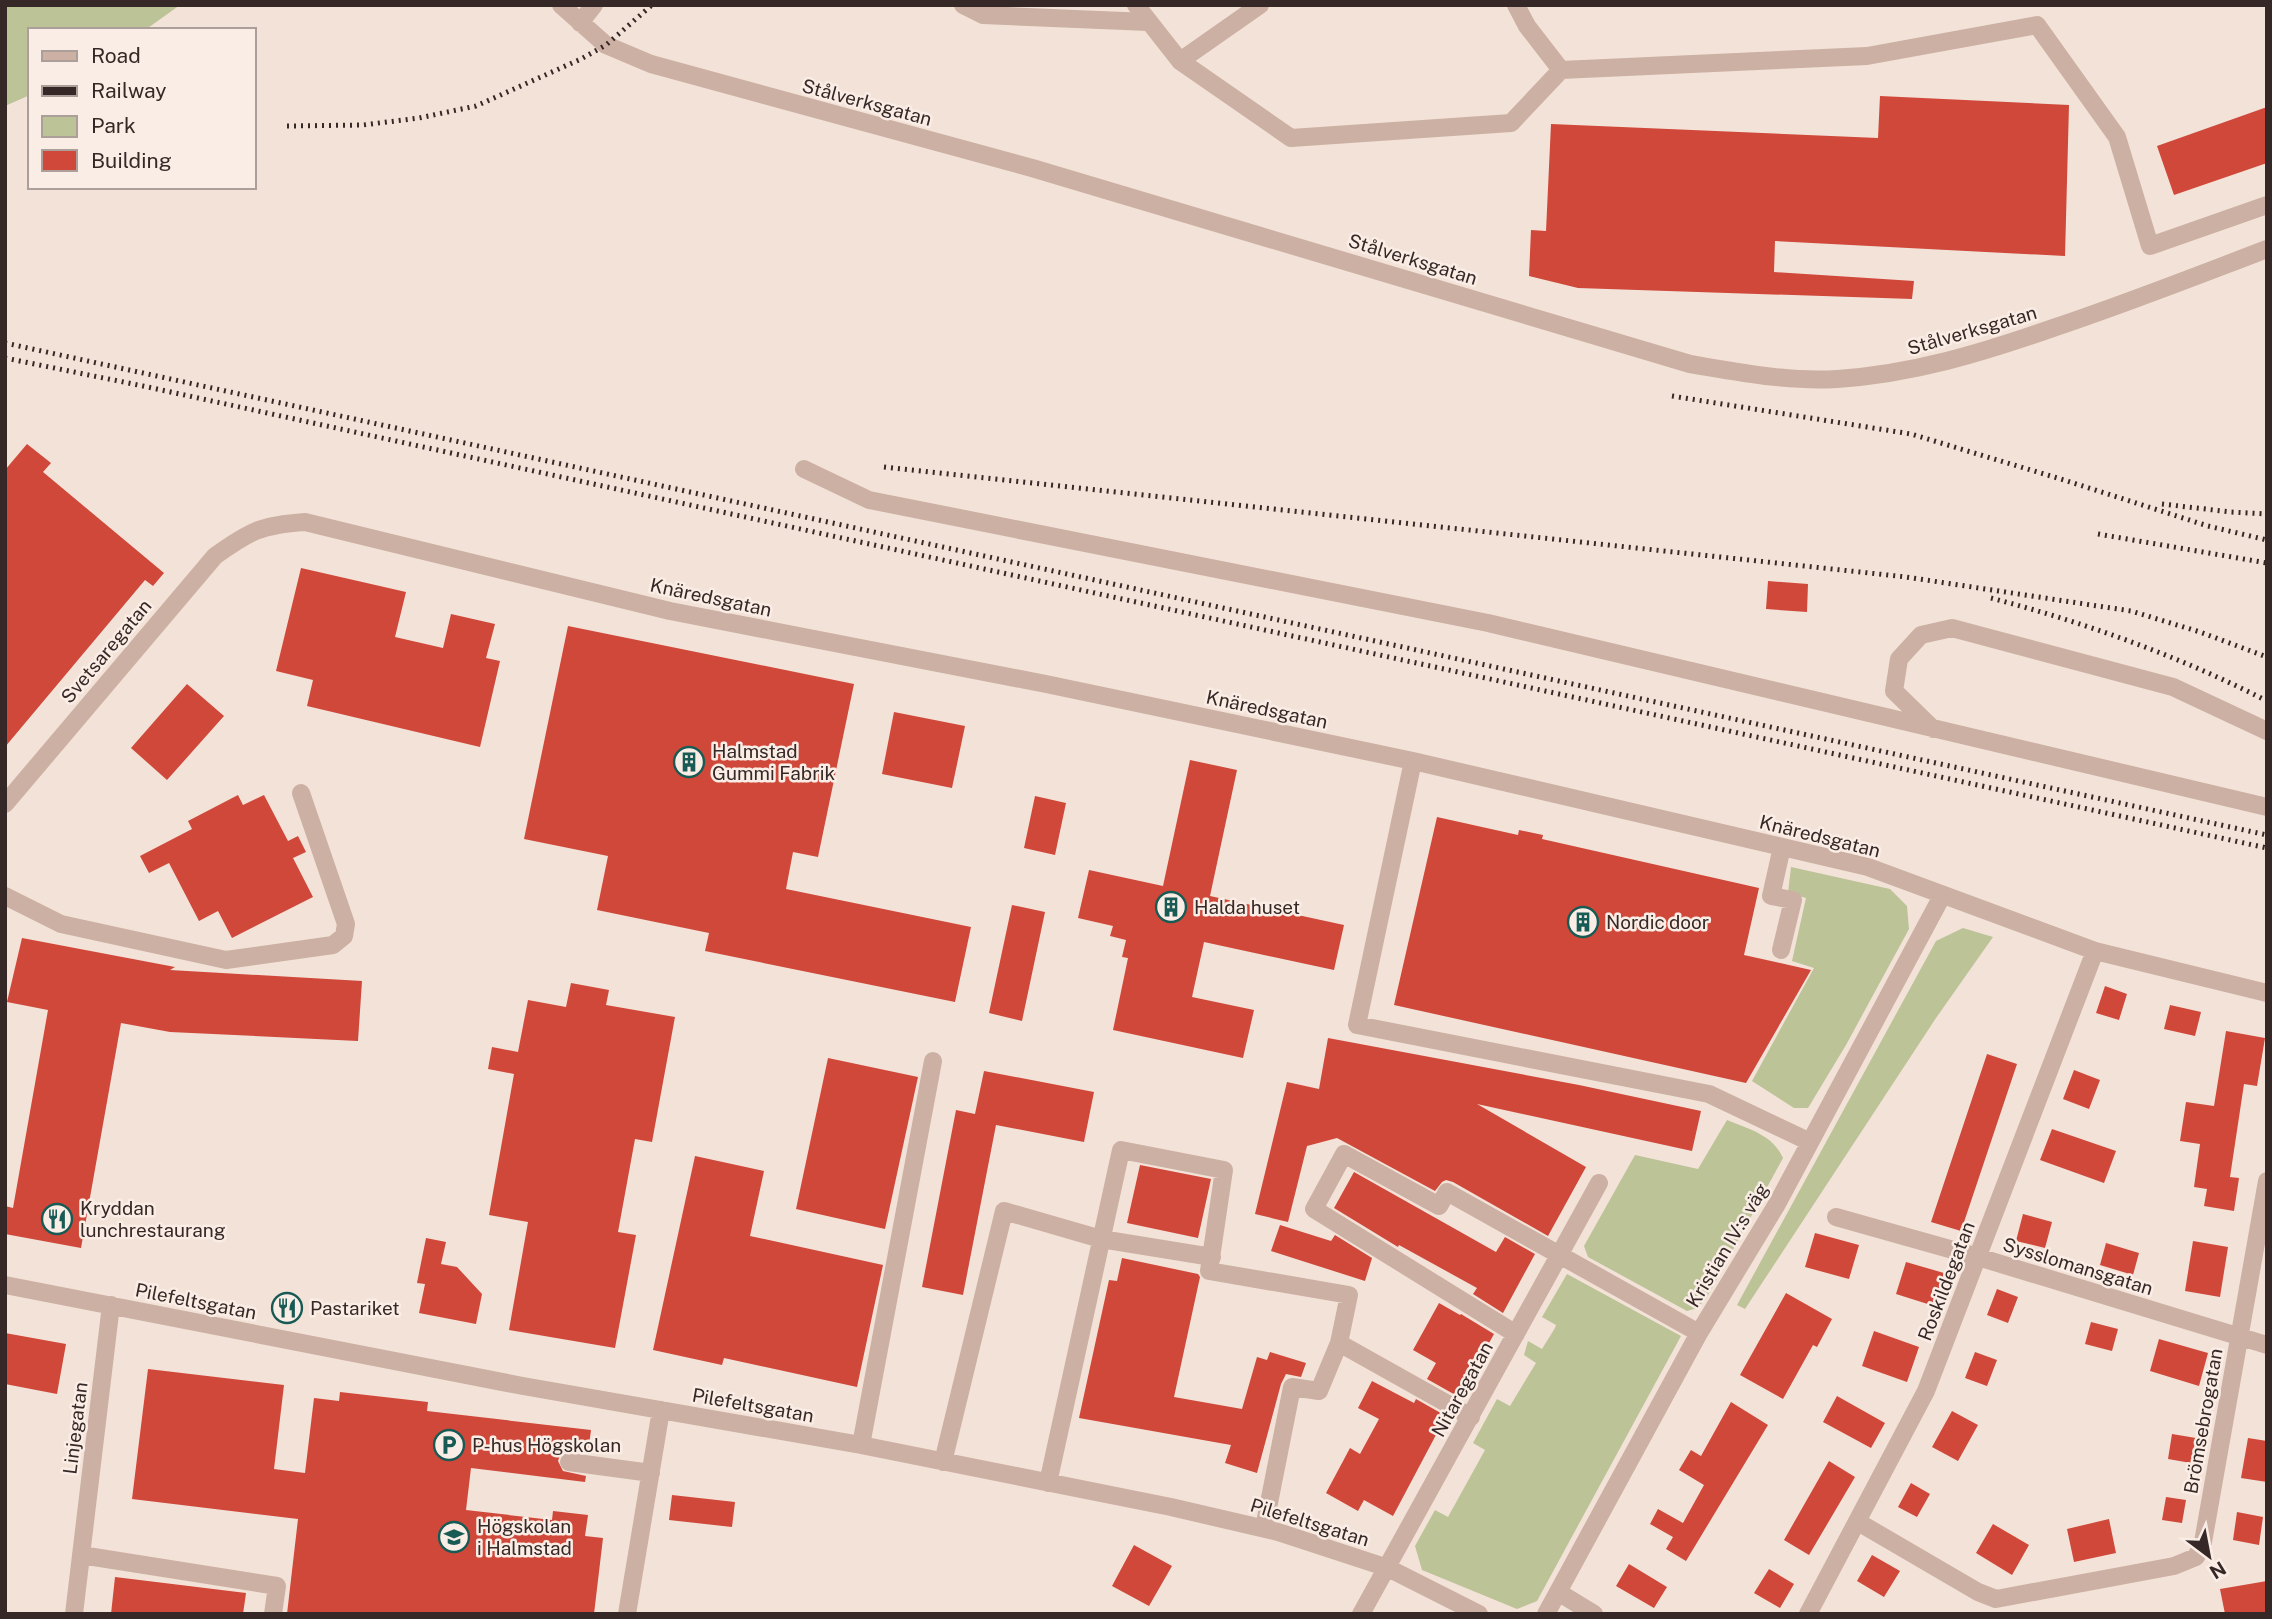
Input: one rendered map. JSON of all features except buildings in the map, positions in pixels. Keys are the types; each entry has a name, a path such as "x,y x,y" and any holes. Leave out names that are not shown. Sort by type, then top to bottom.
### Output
{"street":[{"name":"Stålverksgatan","path":"561,5 606,45 651,65 1032,168 1690,364 1766,376 1835,379 1923,368 1986,351 2083,318 2267,249"},
{"path":"580,23 594,5"},
{"path":"963,5 982,15 1148,22"},
{"path":"1136,5 1180,61 1291,138 1511,123 1561,71 1867,57 2037,25 2117,137 2150,246 2267,205"},
{"path":"1180,61 1260,5"},
{"path":"1516,5 1527,26 1561,71"},
{"path":"804,469 869,500 1488,624 2267,807"},
{"name":"Knäredsgatan","path":"247,533 276,524 305,522 670,611 1046,684 1413,761 1868,867 2095,951 2267,993"},
{"name":"Svetsaregatan","path":"5,804 215,556 247,533"},
{"path":"1934,730 1895,691 1899,659 1921,635 1952,628 2173,687 2267,731"},
{"path":"1413,761 1357,1025 1709,1094 1810,1142"},
{"path":"5,896 61,924 111,933 226,961 333,945 344,936 346,924 301,793"},
{"path":"1781,950 1793,900 1771,896 1782,847"},
{"name":"Kristian IV:s väg","path":"1546,1614 1699,1333 1777,1204 1941,896"},
{"name":"Roskildegatan","path":"1808,1614 1926,1391 2095,951"},
{"path":"861,1445 933,1061"},
{"path":"1048,1483 1121,1150 1224,1170 1209,1271 1349,1295 1339,1343 1319,1391 1292,1387 1264,1528"},
{"path":"1516,1334 1314,1209 1344,1154 1439,1206 1447,1192 1699,1333"},
{"name":"Brömsebrogatan","path":"1858,1521 1978,1592 1996,1599 2174,1566 2196,1558 2203,1542 2267,1181"},
{"name":"Nitaregatan","path":"1361,1614 1599,1183"},
{"path":"943,1462 1004,1211 1101,1239 1212,1256"},
{"name":"Sysslomansgatan","path":"1836,1217 2267,1345"},
{"name":"Pilefeltsgatan","path":"5,1285 509,1383 861,1445 1171,1507 1264,1528 1388,1568 1479,1614"},
{"name":"Linjegatan","path":"74,1614 111,1305"},
{"path":"1339,1343 1471,1417"},
{"path":"627,1614 662,1410"},
{"path":"569,1462 651,1473"},
{"path":"81,1555 277,1586 273,1614"},
{"path":"1558,1592 1594,1614"}],"green space":[{"path":"5,5 180,5 148,28 28,28 28,96 5,106"},
{"path":"1791,867 1890,889 1907,906 1909,929 1846,1045 1808,1108 1794,1108 1752,1081 1814,968 1792,961 1806,898 1788,893"},
{"path":"1963,928 1993,937 1936,1018 1745,1309 1737,1305 1936,941"},
{"path":"1727,1120 1767,1138 1783,1158 1706,1299 1697,1308 1687,1311 1588,1257 1584,1246 1635,1155 1698,1169"},
{"path":"1567,1274 1681,1336 1537,1601 1517,1609 1422,1570 1415,1546 1435,1510 1448,1517 1485,1450 1473,1443 1497,1399 1510,1406 1536,1363 1524,1355 1528,1341 1542,1349 1555,1328 1556,1325 1542,1317"}],"railway":[{"path":"287,126 363,125 419,118 476,106 606,45 652,5"},
{"path":"5,343 2267,835"},
{"path":"5,358 2267,848"},
{"path":"1672,396 1911,434 2208,526 2267,540"},
{"path":"884,467 1906,577 2131,611 2200,632 2267,657"},
{"path":"2162,504 2267,514"},
{"path":"2098,534 2267,563"},
{"path":"1991,598 2132,642 2200,669 2267,701"}],"place":[{"name":"Halmstad Gummi Fabrik","path":"689,762"},
{"name":"Halda huset","path":"1171,907"},
{"name":"Nordic door","path":"1583,922"},
{"name":"Kryddan lunchrestaurang","path":"57,1219"},
{"name":"Pastariket","path":"287,1308"},
{"name":"P-hus Högskolan","path":"449,1445"},
{"name":"Högskolan i Halmstad","path":"454,1537"}]}
